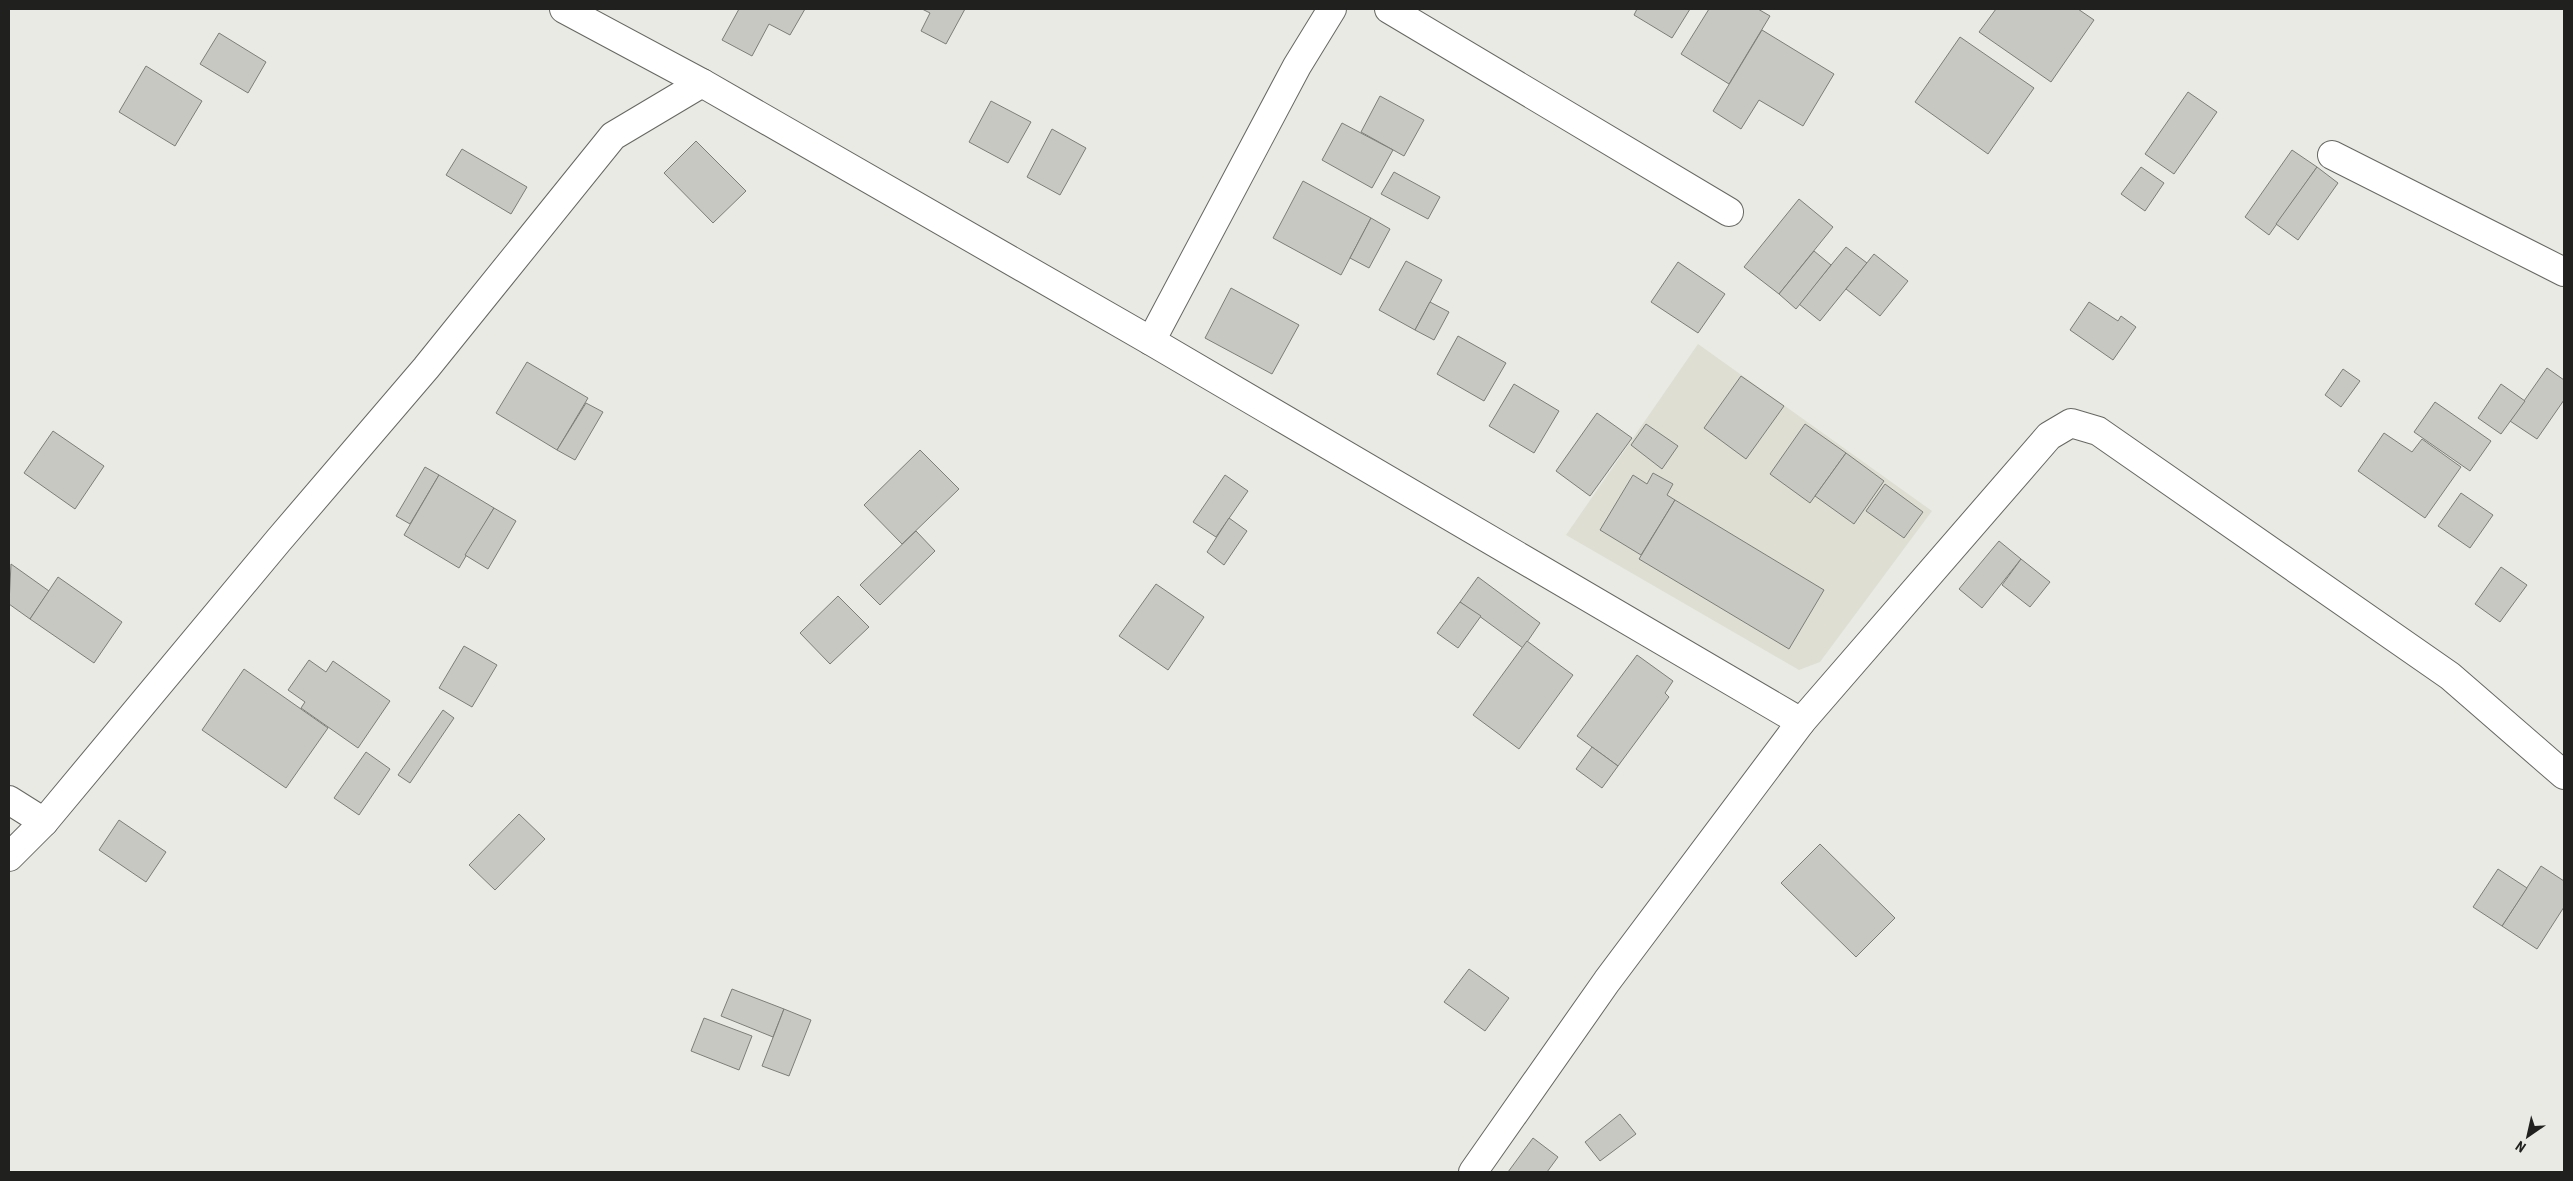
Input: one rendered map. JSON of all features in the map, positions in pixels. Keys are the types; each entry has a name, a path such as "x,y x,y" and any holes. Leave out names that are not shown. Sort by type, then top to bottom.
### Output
{"street":[{"path":"564,9 702,83 1151,341 1801,722"},
{"path":"1151,341 1297,66 1332,9"},
{"path":"1390,9 1729,212"},
{"path":"9,857 44,822 278,541 426,368 613,136 702,83"},
{"path":"2332,155 2564,272"},
{"path":"1473,1172 1608,981 1801,722 2049,436 2071,423 2098,431 2450,676 2564,775"},
{"path":"9,800 44,822"}],"shaded area":[{"path":"1698,344 1932,511 1820,662 1799,670 1566,535"}],"building":[{"path":"739,9 805,9 790,35 769,24 752,56 722,40"},
{"path":"922,9 965,9 946,44 921,31 930,13"},
{"path":"1637,9 1690,9 1672,38 1634,15"},
{"path":"1709,9 1758,9 1770,16 1729,84 1681,54"},
{"path":"1996,9 2078,9 2094,20 2051,82 1979,32"},
{"path":"1762,30 1834,74 1803,126 1759,100 1741,129 1713,111"},
{"path":"219,33 266,62 248,93 200,64"},
{"path":"1960,37 2034,88 1988,154 1915,102"},
{"path":"146,66 202,101 175,146 119,112"},
{"path":"2188,92 2217,112 2174,174 2145,154"},
{"path":"1380,96 1424,120 1404,156 1361,132"},
{"path":"991,101 1031,122 1008,163 969,142"},
{"path":"1342,123 1393,150 1372,188 1322,160"},
{"path":"1052,129 1086,148 1060,195 1027,177"},
{"path":"696,141 746,191 713,223 664,173"},
{"path":"462,149 527,187 511,214 446,175"},
{"path":"2292,150 2317,167 2269,235 2245,217"},
{"path":"2141,167 2164,183 2145,211 2121,194"},
{"path":"2317,167 2338,183 2298,240 2276,224"},
{"path":"1394,172 1440,197 1428,219 1381,194"},
{"path":"1303,181 1371,218 1341,275 1273,238"},
{"path":"1799,199 1833,227 1779,294 1744,267"},
{"path":"1371,218 1390,229 1369,268 1350,258"},
{"path":"1846,247 1867,263 1820,321 1799,304"},
{"path":"1814,251 1831,265 1796,309 1779,294"},
{"path":"1874,254 1908,281 1880,316 1846,289"},
{"path":"1406,261 1442,280 1415,330 1379,310"},
{"path":"1678,262 1725,294 1698,333 1651,302"},
{"path":"1231,288 1299,325 1272,374 1205,338"},
{"path":"1430,302 1449,312 1434,340 1415,330"},
{"path":"2089,302 2118,321 2121,316 2136,327 2113,360 2070,330"},
{"path":"1458,336 1506,363 1484,401 1437,374"},
{"path":"527,362 588,398 557,450 496,413"},
{"path":"2547,368 2564,380 2564,400 2537,439 2510,421"},
{"path":"2343,369 2360,381 2341,407 2325,395"},
{"path":"1741,376 1784,406 1746,459 1704,428"},
{"path":"1514,384 1559,411 1534,453 1489,426"},
{"path":"2501,384 2525,401 2501,434 2478,418"},
{"path":"2435,402 2491,441 2470,471 2414,432"},
{"path":"586,403 603,412 575,460 557,450"},
{"path":"1597,413 1632,438 1590,496 1556,471"},
{"path":"1646,424 1678,446 1662,469 1631,445"},
{"path":"1805,424 1846,453 1810,503 1770,474"},
{"path":"53,431 104,466 75,509 24,473"},
{"path":"2384,433 2412,452 2422,439 2461,467 2425,518 2358,471"},
{"path":"920,450 959,489 902,544 864,505"},
{"path":"1846,453 1884,481 1854,524 1815,496"},
{"path":"425,467 439,475 410,524 396,516"},
{"path":"1653,473 1673,484 1667,495 1675,500 1641,555 1600,530 1633,475 1647,484"},
{"path":"439,475 494,508 459,568 404,535"},
{"path":"1225,475 1248,491 1216,537 1193,522"},
{"path":"1885,484 1923,512 1904,538 1866,511"},
{"path":"2461,493 2493,515 2470,548 2438,526"},
{"path":"1675,500 1824,590 1789,649 1639,559"},
{"path":"494,508 516,521 488,569 465,555"},
{"path":"1229,518 1247,531 1224,565 1207,552"},
{"path":"916,531 935,551 880,605 860,585"},
{"path":"1999,541 2021,559 1982,608 1959,589"},
{"path":"2021,559 2050,582 2030,607 2002,585"},
{"path":"11,564 49,591 30,619 9,604"},
{"path":"2501,567 2527,585 2500,622 2475,604"},
{"path":"58,577 122,622 94,663 30,619"},
{"path":"1478,577 1540,623 1523,648 1460,602"},
{"path":"1156,584 1204,617 1168,670 1119,636"},
{"path":"838,596 869,627 830,664 800,633"},
{"path":"1460,602 1481,616 1458,648 1437,633"},
{"path":"1527,641 1573,675 1519,749 1473,715"},
{"path":"464,646 497,665 472,707 439,688"},
{"path":"1637,655 1673,681 1665,693 1669,697 1618,766 1577,736"},
{"path":"309,660 326,672 333,661 390,701 358,748 301,708 305,702 288,690"},
{"path":"244,669 328,728 286,788 202,730"},
{"path":"443,710 454,718 410,783 398,775"},
{"path":"1592,747 1618,766 1602,788 1576,769"},
{"path":"366,752 390,769 359,815 334,798"},
{"path":"519,814 545,839 495,890 469,865"},
{"path":"119,820 166,852 146,882 99,850"},
{"path":"1820,844 1895,918 1856,957 1781,883"},
{"path":"2541,866 2564,881 2564,907 2537,949 2502,926"},
{"path":"2498,869 2527,888 2502,926 2473,907"},
{"path":"1469,969 1509,998 1485,1031 1444,1002"},
{"path":"732,989 784,1009 773,1037 721,1016"},
{"path":"784,1009 811,1020 789,1076 762,1066"},
{"path":"704,1018 752,1036 739,1070 691,1051"},
{"path":"1620,1114 1636,1134 1600,1161 1585,1142"},
{"path":"1533,1138 1558,1157 1547,1172 1508,1172"}]}
